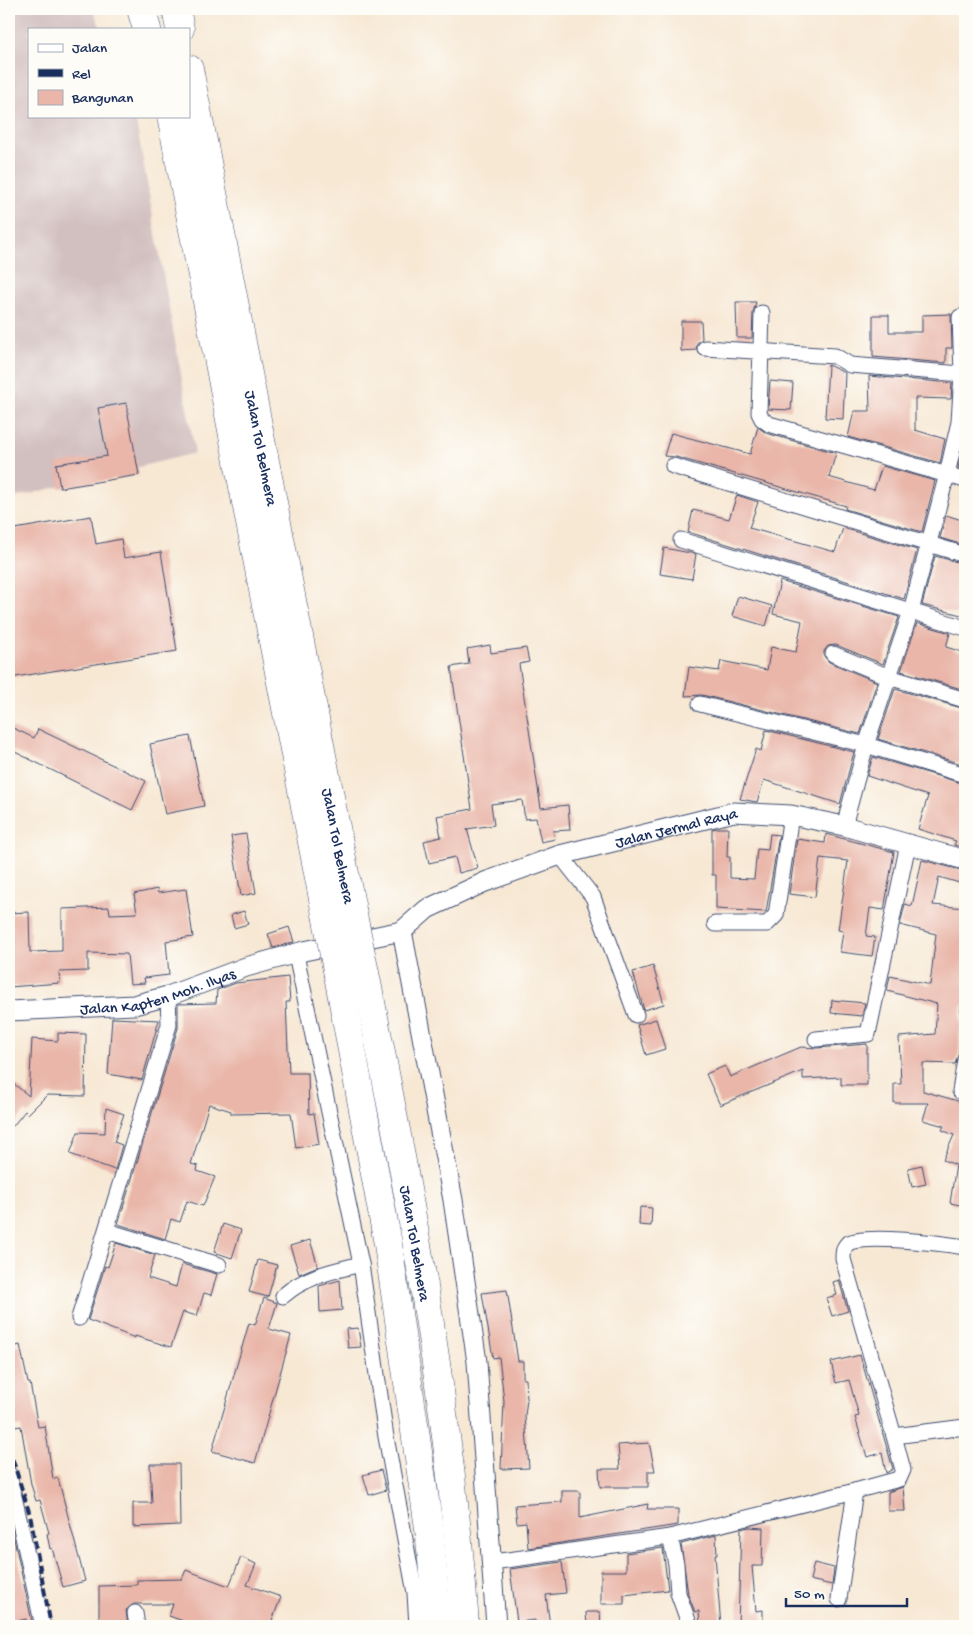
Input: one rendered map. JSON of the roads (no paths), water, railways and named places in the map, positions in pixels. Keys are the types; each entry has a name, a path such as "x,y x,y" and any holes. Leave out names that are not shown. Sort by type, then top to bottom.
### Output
{"highway":[{"path":"141,9 147,28"},
{"path":"176,9 180,28"},
{"name":"Jalan Tol Belmera","path":"190,74 424,1280 459,1532 465,1626"},
{"name":"Jalan Tol Belmera","path":"171,118 338,975 388,1244 429,1528 438,1626"}],"street":[{"path":"762,313 759,413 762,419 769,424 965,480"},
{"path":"844,826 866,745 911,611 930,544 959,422 962,374 960,317"},
{"path":"705,348 835,356 850,365 962,374"},
{"path":"673,466 965,554"},
{"path":"681,540 965,628"},
{"path":"833,654 889,677 965,700"},
{"path":"700,704 866,745 965,775"},
{"name":"Jalan Jermal Raya","path":"402,931 427,909 485,882 560,855 734,812 791,815 844,826 965,860"},
{"path":"715,924 767,924 773,921 776,915 791,815"},
{"path":"816,1039 860,1037 868,1034 908,844"},
{"path":"560,855 593,897 636,1015"},
{"path":"402,931 456,1219 477,1362 493,1562 496,1626"},
{"name":"Jalan Kapten Moh. Ilyas","path":"9,1012 134,1005 168,996 246,967 402,931"},
{"path":"300,953 361,1264 386,1437 415,1593 417,1626"},
{"path":"79,1318 169,1025 168,996"},
{"path":"960,1091 965,1060"},
{"path":"107,1231 219,1265"},
{"path":"493,1562 670,1537 855,1492 899,1479 903,1470 844,1258 844,1249 847,1244 855,1241 880,1240 937,1242 965,1247"},
{"path":"283,1296 295,1286 314,1276 361,1264"},
{"path":"894,1436 965,1427"},
{"path":"9,1474 44,1626"},
{"path":"839,1599 855,1492"},
{"path":"670,1537 676,1564 678,1593 690,1626"}],"railway":[{"path":"9,1448 30,1515 51,1626"}]}
